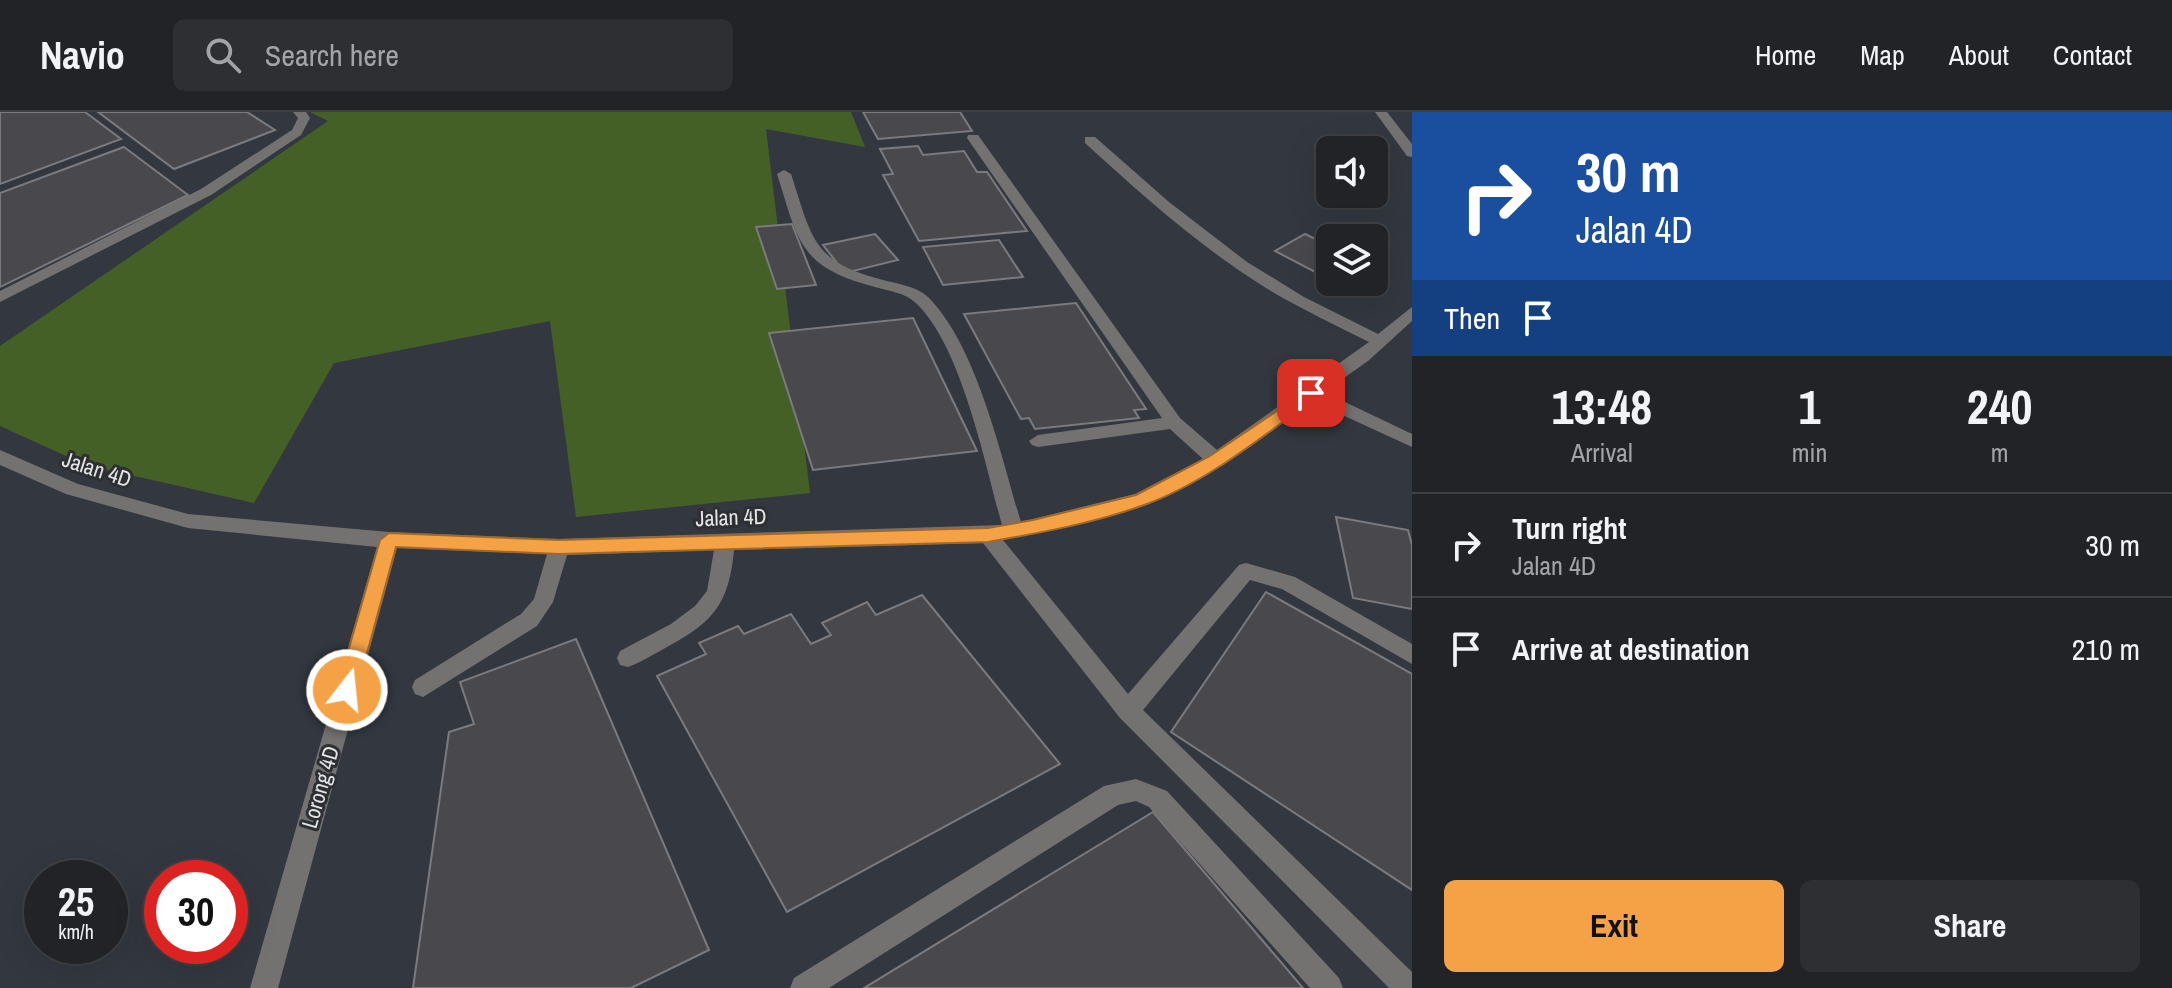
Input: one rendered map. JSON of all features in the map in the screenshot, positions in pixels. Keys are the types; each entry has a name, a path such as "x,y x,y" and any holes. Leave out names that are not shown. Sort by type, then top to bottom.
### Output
{"street":[{"path":"0,297 230,177 297,132 304,118 299,112"},
{"path":"1381,112 1412,153"},
{"path":"1391,126 1412,132"},
{"path":"973,138 1174,422 1216,460"},
{"path":"1090,140 1159,203 1238,262 1298,299 1380,341"},
{"path":"784,174 813,255 845,275 903,289 921,299 954,345 1013,529"},
{"name":"Jalan 4D","path":"0,457 73,489 188,521 389,540 559,547 988,535 1140,500 1216,460 1380,341 1412,312"},
{"path":"1311,393 1412,441"},
{"path":"1038,441 1174,422"},
{"path":"988,535 1128,711 1409,988"},
{"name":"Lorong 4D","path":"264,988 389,540"},
{"path":"628,658 699,617 710,604 717,593 725,542"},
{"path":"423,687 529,620 543,602 559,547"},
{"path":"1128,711 1246,571 1288,583 1412,655"},
{"path":"804,988 1113,794 1136,790 1158,799 1329,988"}],"shaded area":[{"path":"0,112 1412,112 1412,988 0,988"}],"green space":[{"path":"310,112 851,112 865,147 766,129 810,493 576,517 550,321 334,363 254,503 86,465 0,426 0,346 328,121"}],"building":[{"path":"0,112 85,112 121,139 0,184"},
{"path":"98,112 247,112 275,130 174,169"},
{"path":"863,112 960,112 972,131 878,139"},
{"path":"918,146 923,155 964,151 977,172 987,172 1027,231 919,241 883,175 893,174 880,149"},
{"path":"124,147 188,195 0,287 0,193"},
{"path":"792,224 816,285 777,289 756,227"},
{"path":"875,234 898,260 845,273 823,245"},
{"path":"1305,234 1316,239 1316,272 1275,251"},
{"path":"999,240 1023,277 943,285 923,247"},
{"path":"1076,303 1146,409 1134,410 1139,418 1035,429 1029,418 1021,419 964,314"},
{"path":"913,318 977,451 813,470 769,333"},
{"path":"1336,517 1408,530 1412,545 1412,609 1353,598"},
{"path":"1266,592 1412,674 1412,890 1171,732"},
{"path":"922,595 1060,764 787,912 657,676 706,654 699,643 738,626 744,634 791,614 811,644 831,635 822,623 867,602 876,615"},
{"path":"576,639 709,950 631,988 413,988 449,732 474,724 460,682"},
{"path":"1153,812 1303,988 864,988"}],"route":[{"path":"347,690 389,540 559,547 988,535 1140,500 1216,460 1311,393"}]}
